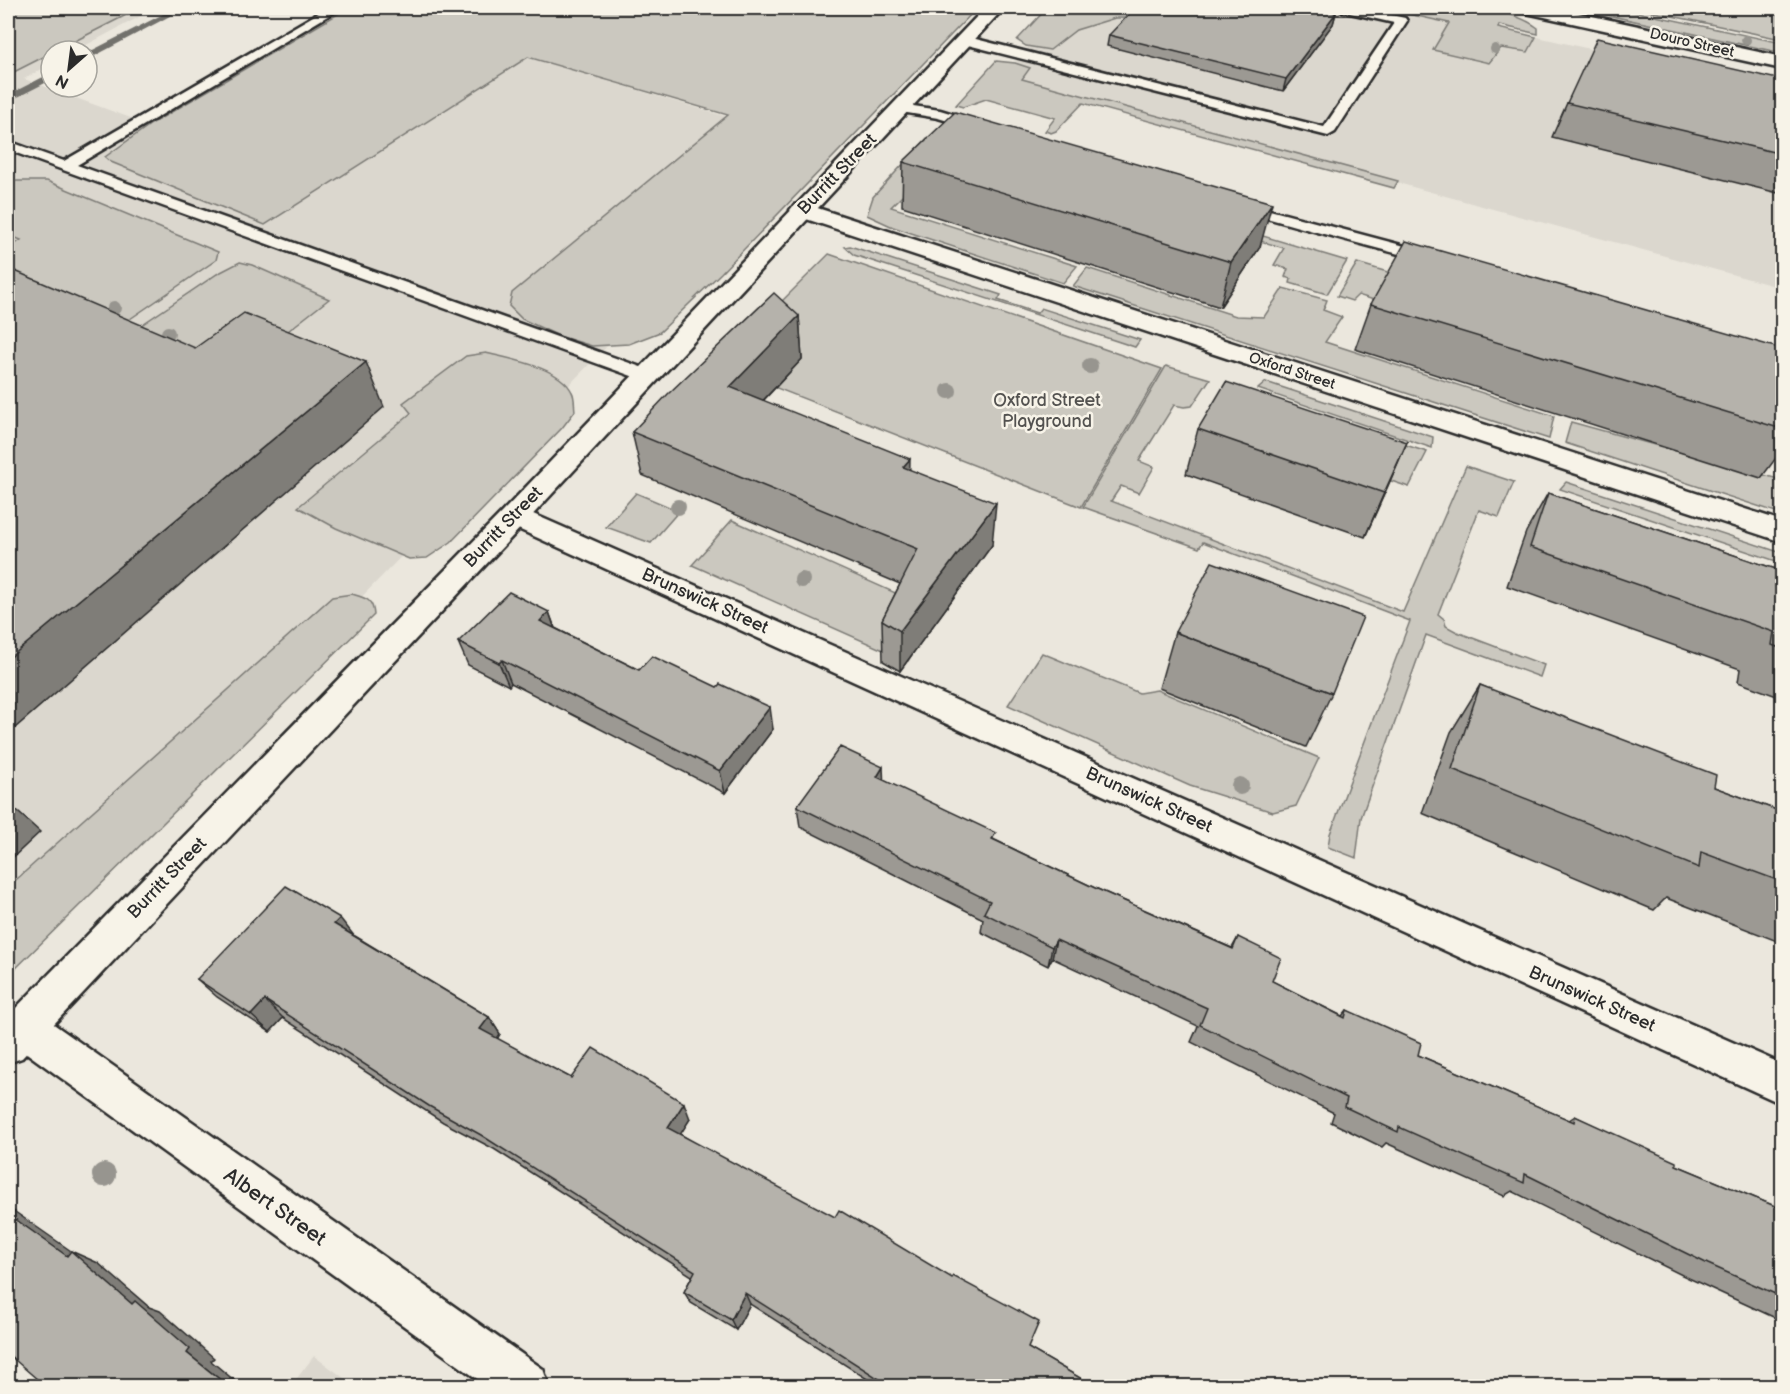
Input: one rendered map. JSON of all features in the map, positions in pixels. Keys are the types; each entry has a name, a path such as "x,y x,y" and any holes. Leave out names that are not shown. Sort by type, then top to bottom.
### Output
{"street":[{"name":"Burritt Street","path":"16,1036 515,516 995,8"},
{"name":"Douro Street","path":"1531,8 1782,63"},
{"name":"Oxford Street","path":"802,210 1782,532"},
{"name":"Brunswick Street","path":"515,516 1782,1084"},
{"name":"Albert Street","path":"16,1036 526,1386"}],"lane":[{"path":"65,166 335,8"},
{"path":"964,40 1328,132 1401,21 1345,8"},
{"path":"900,108 940,114 994,132"},
{"path":"8,145 646,375"},
{"path":"1228,202 1341,236 1378,242 1447,262"}],"shaded area":[{"path":"8,8 156,8 98,39 39,39 39,71 24,79 39,84 39,99 79,99 191,140 397,18 808,141 8,958"},
{"path":"1066,8 1411,8 1782,93 1782,288 1003,75"},
{"path":"314,1356 355,1386 291,1386"}],"green space":[{"path":"15,8 140,8 79,39 39,39 39,59 8,75 8,10"},
{"path":"348,8 977,8 721,273 660,332 629,344 592,346 559,336 522,319 509,306 512,293 728,115 528,57 265,225 111,162 105,157 151,124"},
{"path":"1047,8 1140,8 1131,18 1115,18 1076,30 1050,50 1026,46 1017,40"},
{"path":"1381,8 1484,9 1523,19 1538,28 1538,34 1499,25 1498,28 1536,37 1528,52 1501,48 1489,63 1433,50 1449,23"},
{"path":"1575,8 1618,8 1782,43 1782,53"},
{"path":"1634,8 1782,8 1781,39"},
{"path":"996,61 1015,63 1030,68 1022,79 1398,181 1394,188 1083,103 1056,131 1051,133 1045,131 1055,118 986,99 963,107 956,105"},
{"path":"927,138 976,151 933,166 891,207 1077,266 1063,283 893,227 867,215 873,197"},
{"path":"13,181 47,181 218,252 216,260 127,321 8,293 8,249 21,240 8,235 8,184"},
{"path":"1155,204 1347,261 1327,294 1290,283 1291,279 1285,277 1288,269 1274,265 1284,248 1144,207"},
{"path":"850,246 1001,295 998,300 1037,313 1041,308 1140,340 1135,347 854,255 845,247"},
{"name":"Oxford Street Playground","path":"829,254 1162,369 1081,507 718,365"},
{"path":"240,262 252,265 329,299 216,387 134,330 217,274"},
{"path":"1357,263 1564,324 1374,300 1358,295 1352,301 1337,296"},
{"path":"1087,268 1236,316 1264,317 1283,288 1327,300 1323,310 1342,317 1325,342 1554,416 1549,439 1073,286"},
{"path":"486,353 534,365 557,376 572,392 575,411 562,428 451,542 427,558 409,559 336,528 298,507 411,413 403,403 466,356"},
{"path":"1166,366 1210,379 1192,406 1174,405 1139,461 1154,467 1139,493 1121,486 1111,501 1403,612 1466,466 1514,482 1499,517 1479,510 1438,614 1444,619 1446,626 1457,632 1544,665 1540,677 1426,635 1361,818 1356,858 1328,847 1330,834 1410,621 1203,542 1199,548 1083,507"},
{"path":"1266,382 1433,437 1432,448 1258,389"},
{"path":"1571,422 1782,480 1782,514 1565,443"},
{"path":"1347,426 1427,452 1409,487 1330,460"},
{"path":"1566,482 1782,553 1782,563 1560,489"},
{"path":"636,493 679,511 651,543 606,527"},
{"path":"732,520 938,612 908,661 692,565"},
{"path":"352,594 368,600 374,615 8,976 8,887 332,597"},
{"path":"1042,653 1139,693 1157,690 1319,758 1296,806 1273,812 1190,786 1008,705"}],"building":[{"path":"1135,8 1313,8 1336,13 1286,79 1109,35"},
{"path":"1597,38 1782,80 1782,154 1567,103"},
{"path":"955,112 1272,203 1231,262 903,162"},
{"path":"1406,241 1782,349 1782,429 1371,304"},
{"path":"8,268 195,348 244,313 366,362 8,659"},
{"path":"774,293 799,316 730,387 910,459 903,467 996,503 900,631 882,620 918,549 632,432 668,394"},
{"path":"1226,382 1407,442 1384,493 1198,429"},
{"path":"1548,493 1782,571 1782,649 1772,645 1774,632 1530,547"},
{"path":"1212,562 1363,617 1332,693 1175,632"},
{"path":"509,592 549,612 540,621 639,670 652,656 717,687 720,684 770,707 720,771 502,660 499,663 458,642"},
{"path":"1480,685 1716,775 1714,787 1782,812 1782,882 1701,852 1699,868 1452,769"},
{"path":"840,747 883,767 877,777 996,833 992,839 1095,888 1233,949 1238,937 1281,958 1272,981 1345,1018 1347,1010 1421,1043 1418,1055 1574,1122 1575,1116 1676,1162 1676,1165 1782,1209 1782,1297 1708,1264 1525,1174 1524,1183 1399,1127 1398,1132 1345,1107 1347,1098 1200,1025 1207,1008 1056,940 1052,947 984,913 990,901 797,806"},
{"path":"286,886 340,918 334,924 489,1017 480,1029 571,1078 593,1048 684,1103 668,1128 835,1217 839,1210 952,1278 953,1276 1039,1322 1028,1348 1094,1386 890,1386 745,1293 731,1320 684,1292 695,1271 481,1135 429,1106 265,1000 251,1015 197,979"},
{"path":"8,1214 67,1256 71,1251 132,1304 135,1301 190,1349 187,1353 228,1386 45,1386 8,1354"}],"waterway":[{"path":"99,51 181,8"},
{"path":"8,99 39,82"}]}
